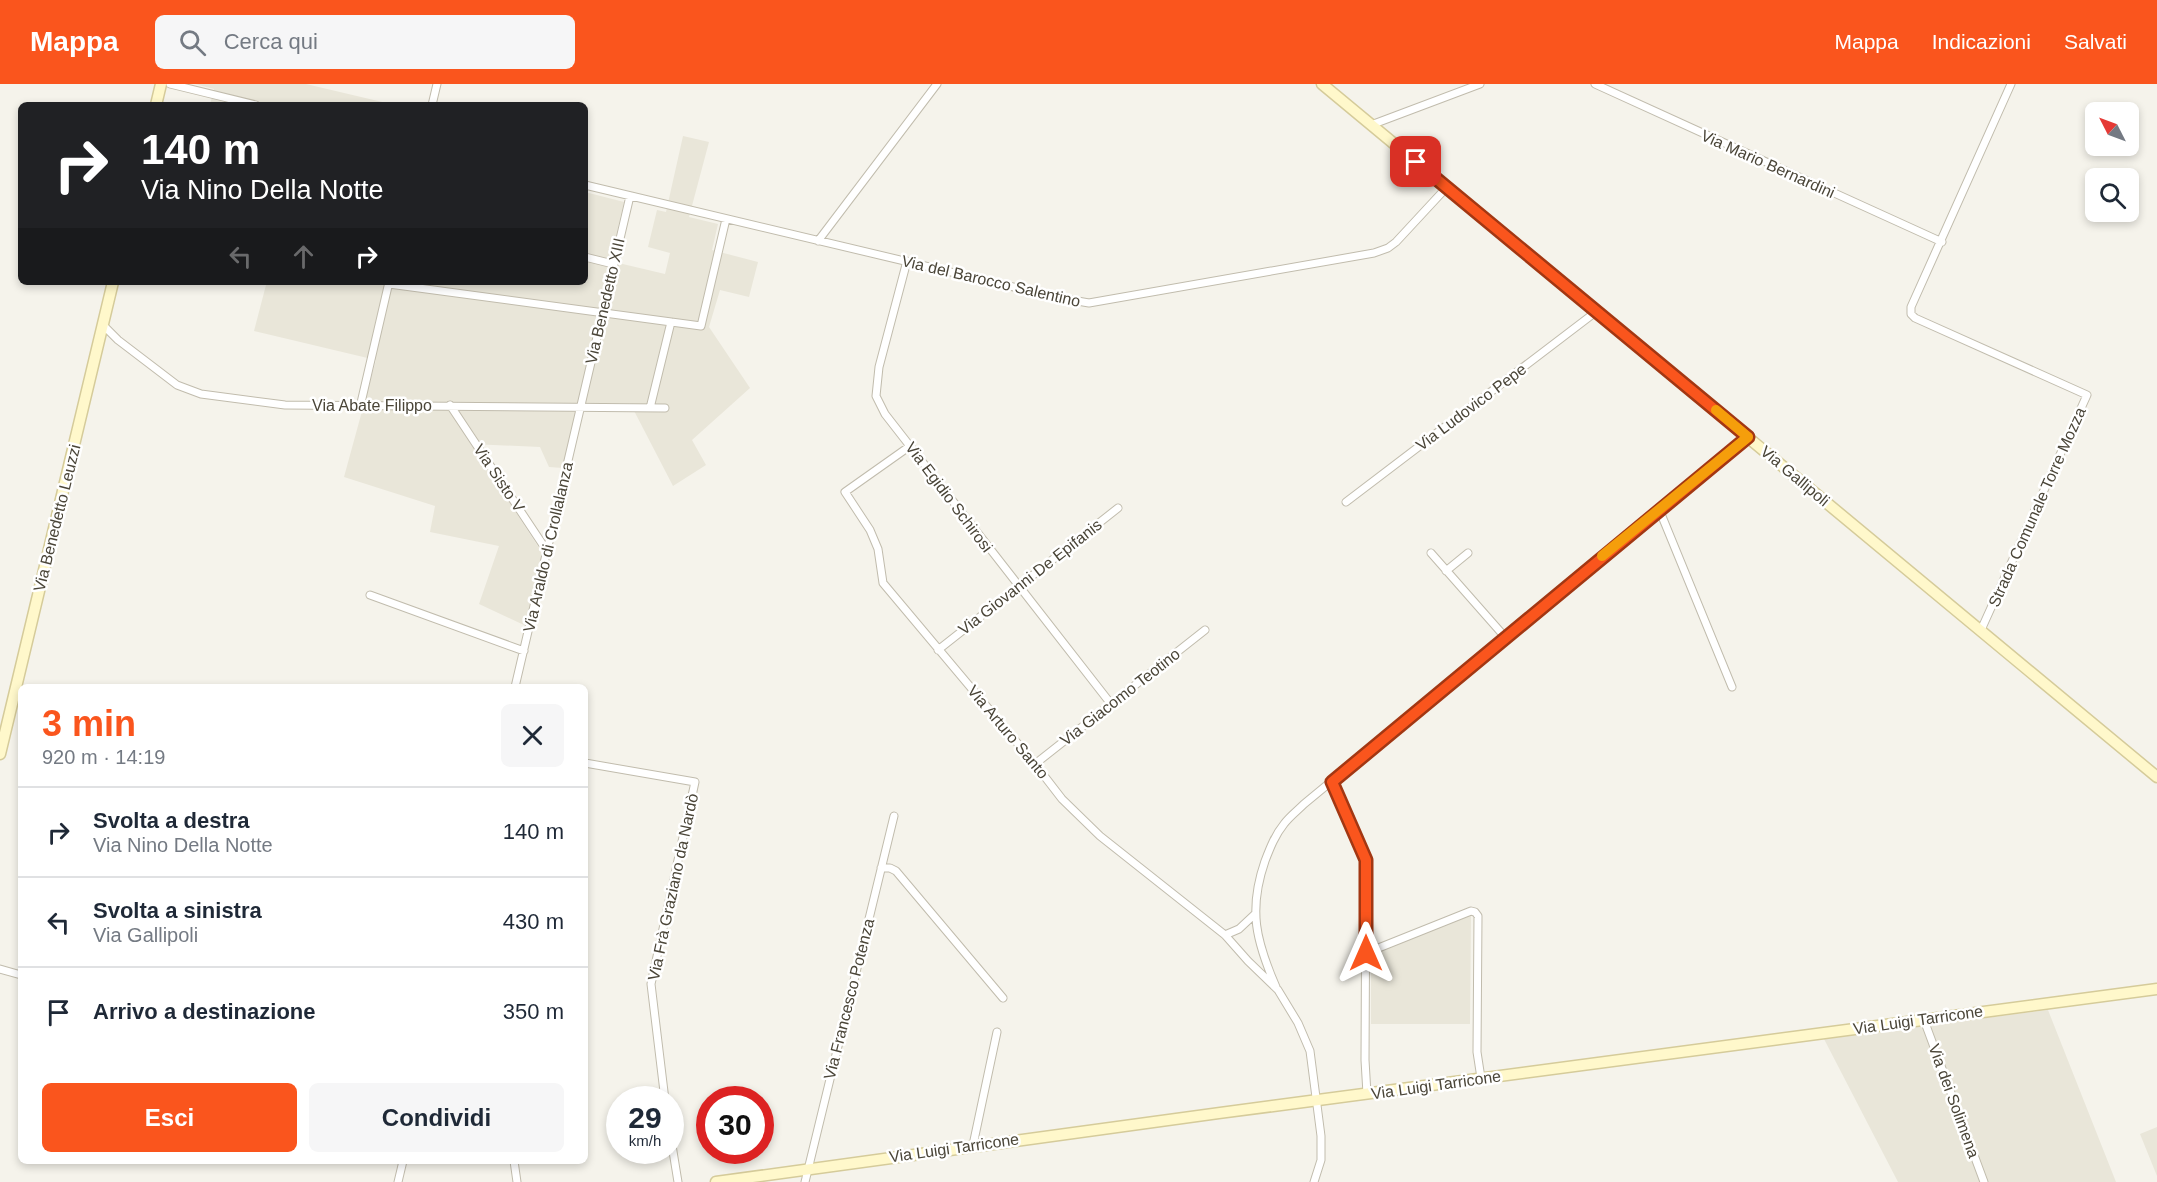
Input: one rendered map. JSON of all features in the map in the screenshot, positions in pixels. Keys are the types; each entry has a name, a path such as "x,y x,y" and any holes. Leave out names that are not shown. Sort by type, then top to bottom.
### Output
{"main road":[{"path":"157,102 161,84"},
{"name":"Via Gallipoli","path":"1322,84 2157,777"},
{"name":"Via Benedetto Leuzzi","path":"0,754 112,285"},
{"name":"Via Luigi Tarricone","path":"716,1182 972,1145 2157,989"}],"street":[{"path":"170,84 244,102"},
{"path":"433,102 437,84"},
{"path":"818,241 937,84"},
{"path":"1371,125 1480,84"},
{"name":"Via Mario Bernardini","path":"1595,84 1942,242"},
{"name":"Strada Comunale Torre Mozza","path":"1981,630 2087,395 1911,314 1911,307 2011,84"},
{"name":"Via del Barocco Salentino","path":"588,186 1089,303 1374,253 1396,242 1447,187"},
{"name":"Via Benedetto XIII","path":"581,407 630,196"},
{"path":"403,285 701,326 726,219"},
{"path":"588,258 613,264"},
{"name":"Via Egidio Schirosi","path":"907,261 879,367 876,396 885,414 1111,704"},
{"path":"360,407 389,285"},
{"name":"Via Ludovico Pepe","path":"1346,502 1597,311"},
{"path":"650,408 671,322"},
{"name":"Via Abate Filippo","path":"103,325 177,385 201,394 285,405 665,408"},
{"name":"Via Sisto V","path":"450,405 547,551"},
{"name":"Via Araldo di Crollalanza","path":"516,684 581,407"},
{"name":"Via Arturo Santo","path":"1314,1182 1321,1160 1321,1136 1310,1051 1298,1023 1278,990 1266,964 1255,914 1260,878 1272,841 1284,823 1332,782 1748,437"},
{"name":"Via Arturo Santo","path":"910,446 845,492 870,530 878,549 883,584 940,647 1062,799 1100,837 1225,935 1278,990"},
{"name":"Via Giovanni De Epifanis","path":"940,647 1118,508"},
{"path":"1659,510 1732,687"},
{"path":"1446,571 1468,553"},
{"path":"1431,554 1505,637"},
{"path":"370,595 524,651"},
{"name":"Via Giacomo Teotino","path":"1035,764 1205,630"},
{"name":"Via Frà Graziano da Nardò","path":"588,764 695,782 651,984 664,1086"},
{"path":"1332,782 1366,860 1365,1060 1367,1094"},
{"name":"Via Francesco Potenza","path":"805,1182 894,816"},
{"path":"881,868 896,871 1003,998"},
{"path":"1366,953 1471,911 1475,912 1478,916 1477,1052 1481,1078"},
{"path":"1225,935 1239,929 1255,914"},
{"path":"0,969 18,974"},
{"name":"Via dei Solimena","path":"1924,1020 1984,1182"},
{"path":"972,1145 996,1032"},
{"path":"398,1182 402,1164"},
{"path":"514,1164 517,1182"},
{"path":"675,1164 678,1182"}],"shaded area":[{"path":"195,84 306,84 382,102 211,102 214,89"},
{"path":"683,136 709,142 689,217 718,224 712,250 758,262 749,297 720,290 709,327 750,388 692,440 706,465 673,486 630,403 578,403 563,468 549,467 540,447 471,444 543,554 526,626 479,604 499,546 430,532 435,506 344,477 376,360 254,331 266,285 588,285 588,193 624,202 610,261 665,274 670,253 648,247 657,210 666,212"},
{"path":"1471,915 1470,1024 1371,1024 1371,955"},
{"path":"2048,1010 2116,1182 1898,1182 1824,1039"},
{"path":"2157,1127 2157,1176 2140,1134"}],"slow traffic":[{"path":"1602,556 1748,437 1716,410"}],"route":[{"path":"1366,953 1366,860 1332,782 1748,437 1416,162"}]}
